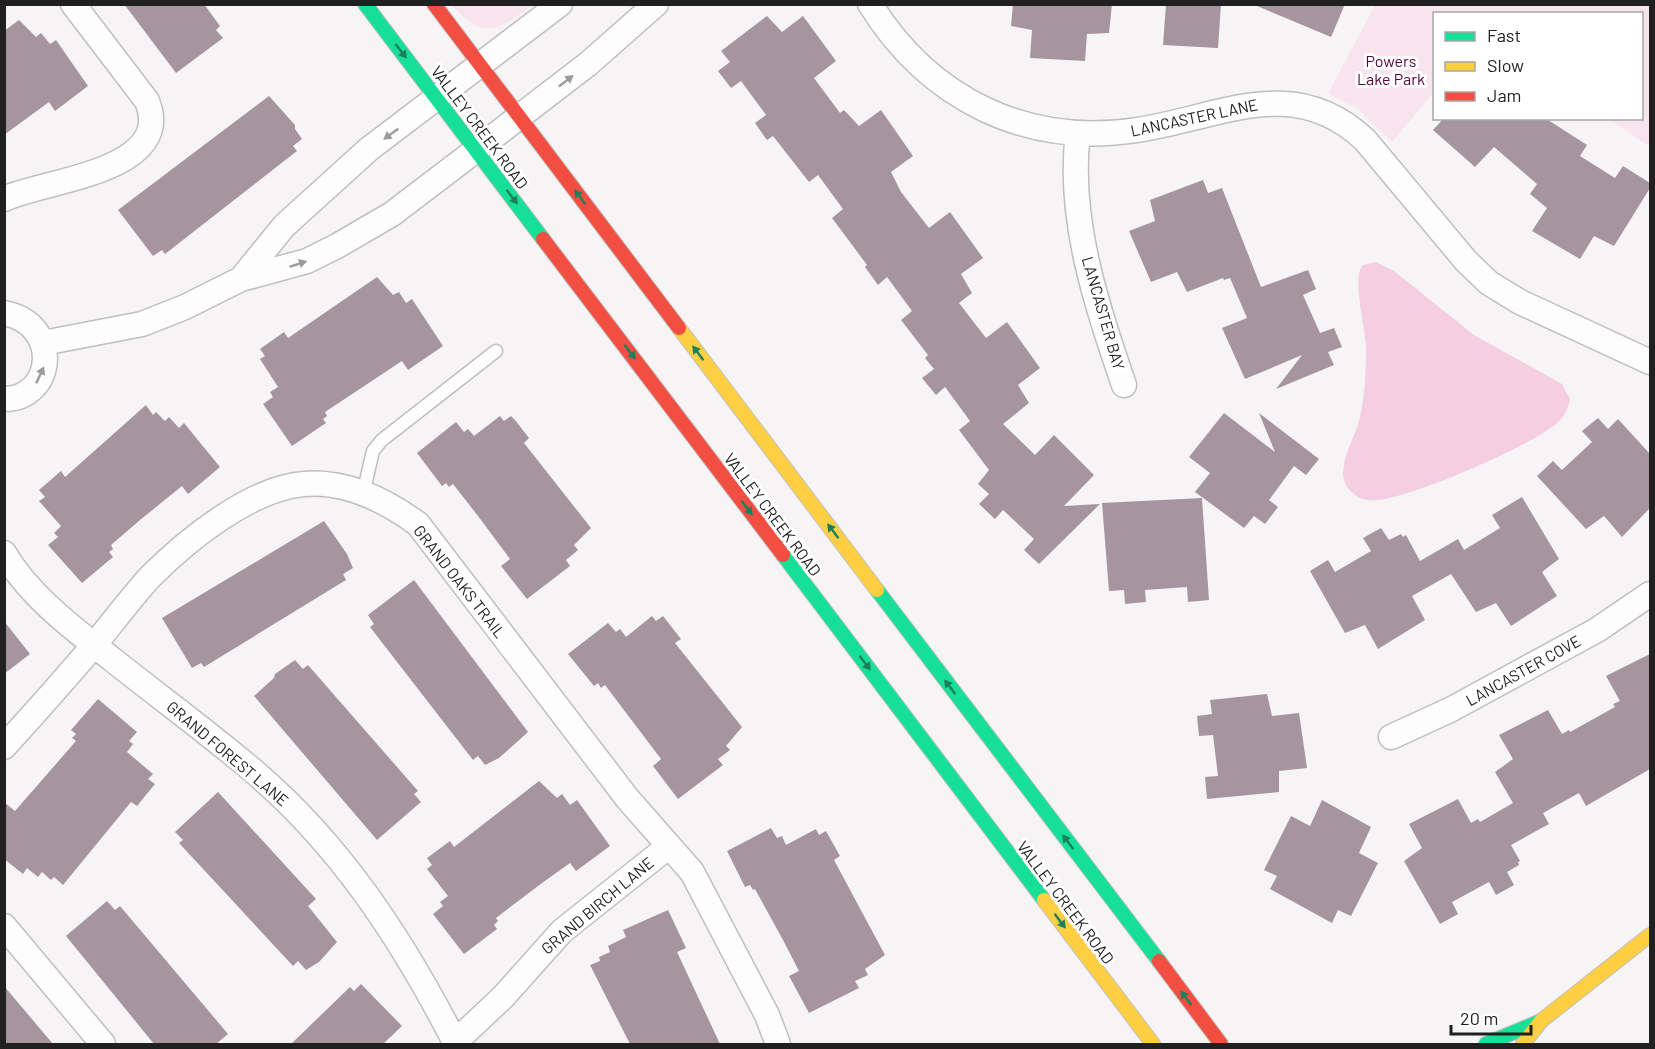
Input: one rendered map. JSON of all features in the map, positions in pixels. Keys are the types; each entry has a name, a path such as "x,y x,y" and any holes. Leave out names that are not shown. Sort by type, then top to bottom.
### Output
{"main road":[{"name":"VALLEY CREEK ROAD","path":"366,4 1153,1044"},
{"path":"434,4 1221,1044"},
{"path":"1523,1044 1541,1021 1650,935"},
{"path":"1486,1044 1541,1021"}],"street":[{"path":"4,199 21,192 85,177 109,167 145,141 152,130 153,115 147,101 73,4"},
{"path":"241,279 284,226 369,150 560,4"},
{"path":"44,343 141,324 185,307 241,279 307,261 337,246 392,214 477,150 595,59 656,4"},
{"name":"LANCASTER LANE","path":"870,4 891,36 911,58 954,93 1022,124 1078,134 1139,130 1268,102 1293,103 1321,111 1345,124 1365,140 1467,261 1489,283 1520,302 1650,362"},
{"name":"LANCASTER BAY","path":"1078,134 1078,191 1086,253 1104,326 1124,385"},
{"path":"4,313 29,322 44,343 46,358 42,373 35,385 23,395 4,399"},
{"name":"GRAND OAKS TRAIL","path":"4,747 158,571 186,544 250,500 278,489 304,484 331,484 392,505 418,525 627,798 700,884 767,1015 778,1044"},
{"name":"GRAND FOREST LANE","path":"4,553 38,596 94,645 246,765 322,837 352,873 398,939 454,1044"},
{"name":"LANCASTER COVE","path":"1391,737 1440,715 1576,641 1621,616 1650,594"},
{"name":"GRAND BIRCH LANE","path":"454,1044 503,997 562,931 669,846"},
{"path":"4,926 103,1044"}],"lane":[{"path":"363,494 372,451 382,440 496,351"}],"green space":[{"path":"452,5 533,5 500,26 482,28 463,17"},
{"name":"Powers Lake Park","path":"1375,5 1650,5 1650,147 1610,120 1643,120 1643,12 1433,12 1433,93 1392,142 1357,108 1328,94"}],"shaded area":[{"path":"1376,262 1394,271 1474,335 1562,384 1570,399 1562,418 1543,433 1498,457 1417,490 1375,500 1362,499 1351,491 1344,479 1343,467 1361,412 1366,367 1358,280 1363,265"}],"building":[{"path":"124,4 204,4 220,26 216,30 223,38 176,73"},
{"path":"1013,4 1112,4 1109,33 1087,34 1085,61 1030,58 1032,30 1011,26"},
{"path":"1166,4 1221,4 1218,48 1163,45"},
{"path":"1252,4 1345,4 1331,37"},
{"path":"767,16 782,32 803,16 836,61 814,78 840,113 844,110 859,126 881,110 913,156 891,172 901,192 929,228 950,212 983,258 961,274 972,293 959,303 986,338 1007,322 1040,368 1018,385 1029,403 1003,424 1035,455 1054,435 1094,475 1064,506 1100,504 1039,564 1024,550 1034,539 1003,510 995,519 979,504 989,494 978,484 989,470 959,430 970,421 945,387 936,395 922,378 934,369 925,358 928,355 901,320 912,311 887,277 878,285 865,267 867,265 832,218 843,209 818,175 809,182 773,136 767,140 755,123 766,115 741,81 731,88 718,71 730,62 721,51"},
{"path":"19,20 36,37 41,33 50,44 56,40 88,86 55,111 49,102 4,135 4,31"},
{"path":"269,96 295,125 302,139 293,146 297,151 165,254 162,250 153,256 118,210"},
{"path":"1442,120 1548,120 1587,145 1580,156 1615,178 1623,166 1650,183 1650,188 1614,246 1594,236 1580,259 1532,231 1547,208 1530,194 1537,184 1494,147 1475,167 1433,130"},
{"path":"1203,180 1208,193 1222,188 1261,287 1308,270 1316,289 1303,295 1320,333 1334,328 1342,347 1328,352 1334,365 1276,389 1302,355 1245,379 1222,328 1247,318 1230,278 1224,280 1223,278 1187,292 1177,272 1151,282 1129,231 1155,221 1150,200"},
{"path":"377,277 393,295 399,292 406,303 412,299 443,346 408,370 402,361 325,412 327,416 323,419 326,423 292,446 263,404 273,397 270,392 278,387 260,359 265,356 260,349 284,332 288,338"},
{"path":"146,405 153,415 156,412 165,421 169,417 179,428 184,423 220,467 188,494 182,486 140,520 111,545 113,549 109,552 113,557 82,583 48,545 58,537 54,533 61,526 39,501 45,497 39,490 61,471 65,477"},
{"path":"1224,413 1275,452 1259,413 1319,459 1306,475 1294,466 1269,500 1278,507 1265,524 1254,516 1244,528 1195,492 1210,473 1189,457"},
{"path":"500,416 504,421 511,416 515,420 529,438 524,443 591,528 574,545 578,550 566,560 570,566 527,599 501,566 510,559 478,516 453,484 449,487 446,483 442,486 417,453 456,422 464,432 468,429 474,436"},
{"path":"1598,418 1608,429 1618,419 1650,454 1650,508 1622,537 1604,516 1586,529 1537,476 1553,461 1562,470 1592,442 1582,431"},
{"path":"1522,497 1559,559 1542,572 1557,596 1511,626 1496,603 1476,612 1451,574 1412,596 1425,620 1378,649 1365,625 1345,633 1310,571 1328,560 1335,572 1371,551 1363,538 1381,528 1389,540 1401,534 1403,537 1406,535 1420,561 1458,539 1464,550 1500,528 1492,515"},
{"path":"1202,498 1209,600 1188,602 1187,587 1145,590 1146,602 1125,604 1124,590 1109,591 1102,503"},
{"path":"324,521 347,554 353,568 343,574 346,580 204,667 201,663 192,668 162,618"},
{"path":"414,580 528,732 499,758 485,765 478,756 473,760 370,627 374,624 368,615"},
{"path":"652,616 656,621 663,616 681,639 675,643 742,727 726,746 730,750 718,759 723,765 678,799 653,766 661,759 605,685 601,688 598,683 594,686 568,654 608,623 616,632 620,629 626,637"},
{"path":"4,621 30,654 4,674"},
{"path":"1650,654 1650,769 1586,806 1579,793 1543,813 1549,824 1511,845 1520,861 1519,865 1507,872 1514,885 1496,895 1489,882 1452,902 1458,914 1440,924 1404,861 1422,848 1409,824 1458,799 1471,823 1478,819 1480,822 1513,803 1495,772 1513,759 1499,735 1548,710 1562,734 1569,730 1570,732 1615,707 1613,704 1620,701 1606,676"},
{"path":"295,660 303,669 308,665 418,791 414,794 421,802 377,840 254,696 274,678 275,674"},
{"path":"1267,694 1272,716 1299,713 1307,768 1279,771 1279,792 1207,799 1205,777 1218,776 1213,735 1199,736 1197,716 1212,714 1210,700"},
{"path":"98,699 137,732 129,741 133,744 127,752 153,774 148,779 155,784 137,806 131,802 63,885 54,877 51,880 42,872 38,877 27,868 23,874 4,859 4,802 15,811 76,741 72,738 76,734 71,730"},
{"path":"539,781 557,798 562,794 570,805 577,800 610,846 576,871 570,863 542,883 496,918 498,921 494,925 497,929 464,954 433,914 443,906 440,902 448,896 427,869 432,865 427,858 450,841 454,847"},
{"path":"218,792 316,899 308,906 337,942 319,962 306,970 298,961 293,966 179,843 183,840 175,832"},
{"path":"1322,800 1371,827 1359,853 1378,863 1351,916 1338,910 1332,923 1270,889 1277,876 1264,870 1291,816 1310,826"},
{"path":"771,828 777,838 782,836 786,845 816,829 819,835 826,831 840,856 834,860 885,955 865,969 868,975 855,981 859,988 809,1013 789,976 799,971 755,889 753,890 750,885 745,887 727,851"},
{"path":"107,901 115,910 120,906 228,1034 216,1044 154,1044 66,936"},
{"path":"668,910 686,948 677,952 720,1044 630,1044 590,965 600,961 599,957 610,952 608,946 626,937 623,930"},
{"path":"361,984 402,1026 383,1044 291,1044 350,987 354,991"},
{"path":"4,986 53,1044 4,1044"}],"traffic: fast":[{"path":"365,4 543,239"},
{"path":"783,555 1044,900"},
{"path":"877,590 1159,961"},
{"path":"1486,1044 1541,1021"}],"traffic: slow":[{"path":"679,328 877,590"},
{"path":"1044,900 1153,1044"},
{"path":"1523,1044 1541,1021 1650,935"}],"traffic: jam":[{"path":"434,4 679,328"},
{"path":"543,239 783,555"},
{"path":"1159,961 1221,1044"}]}
